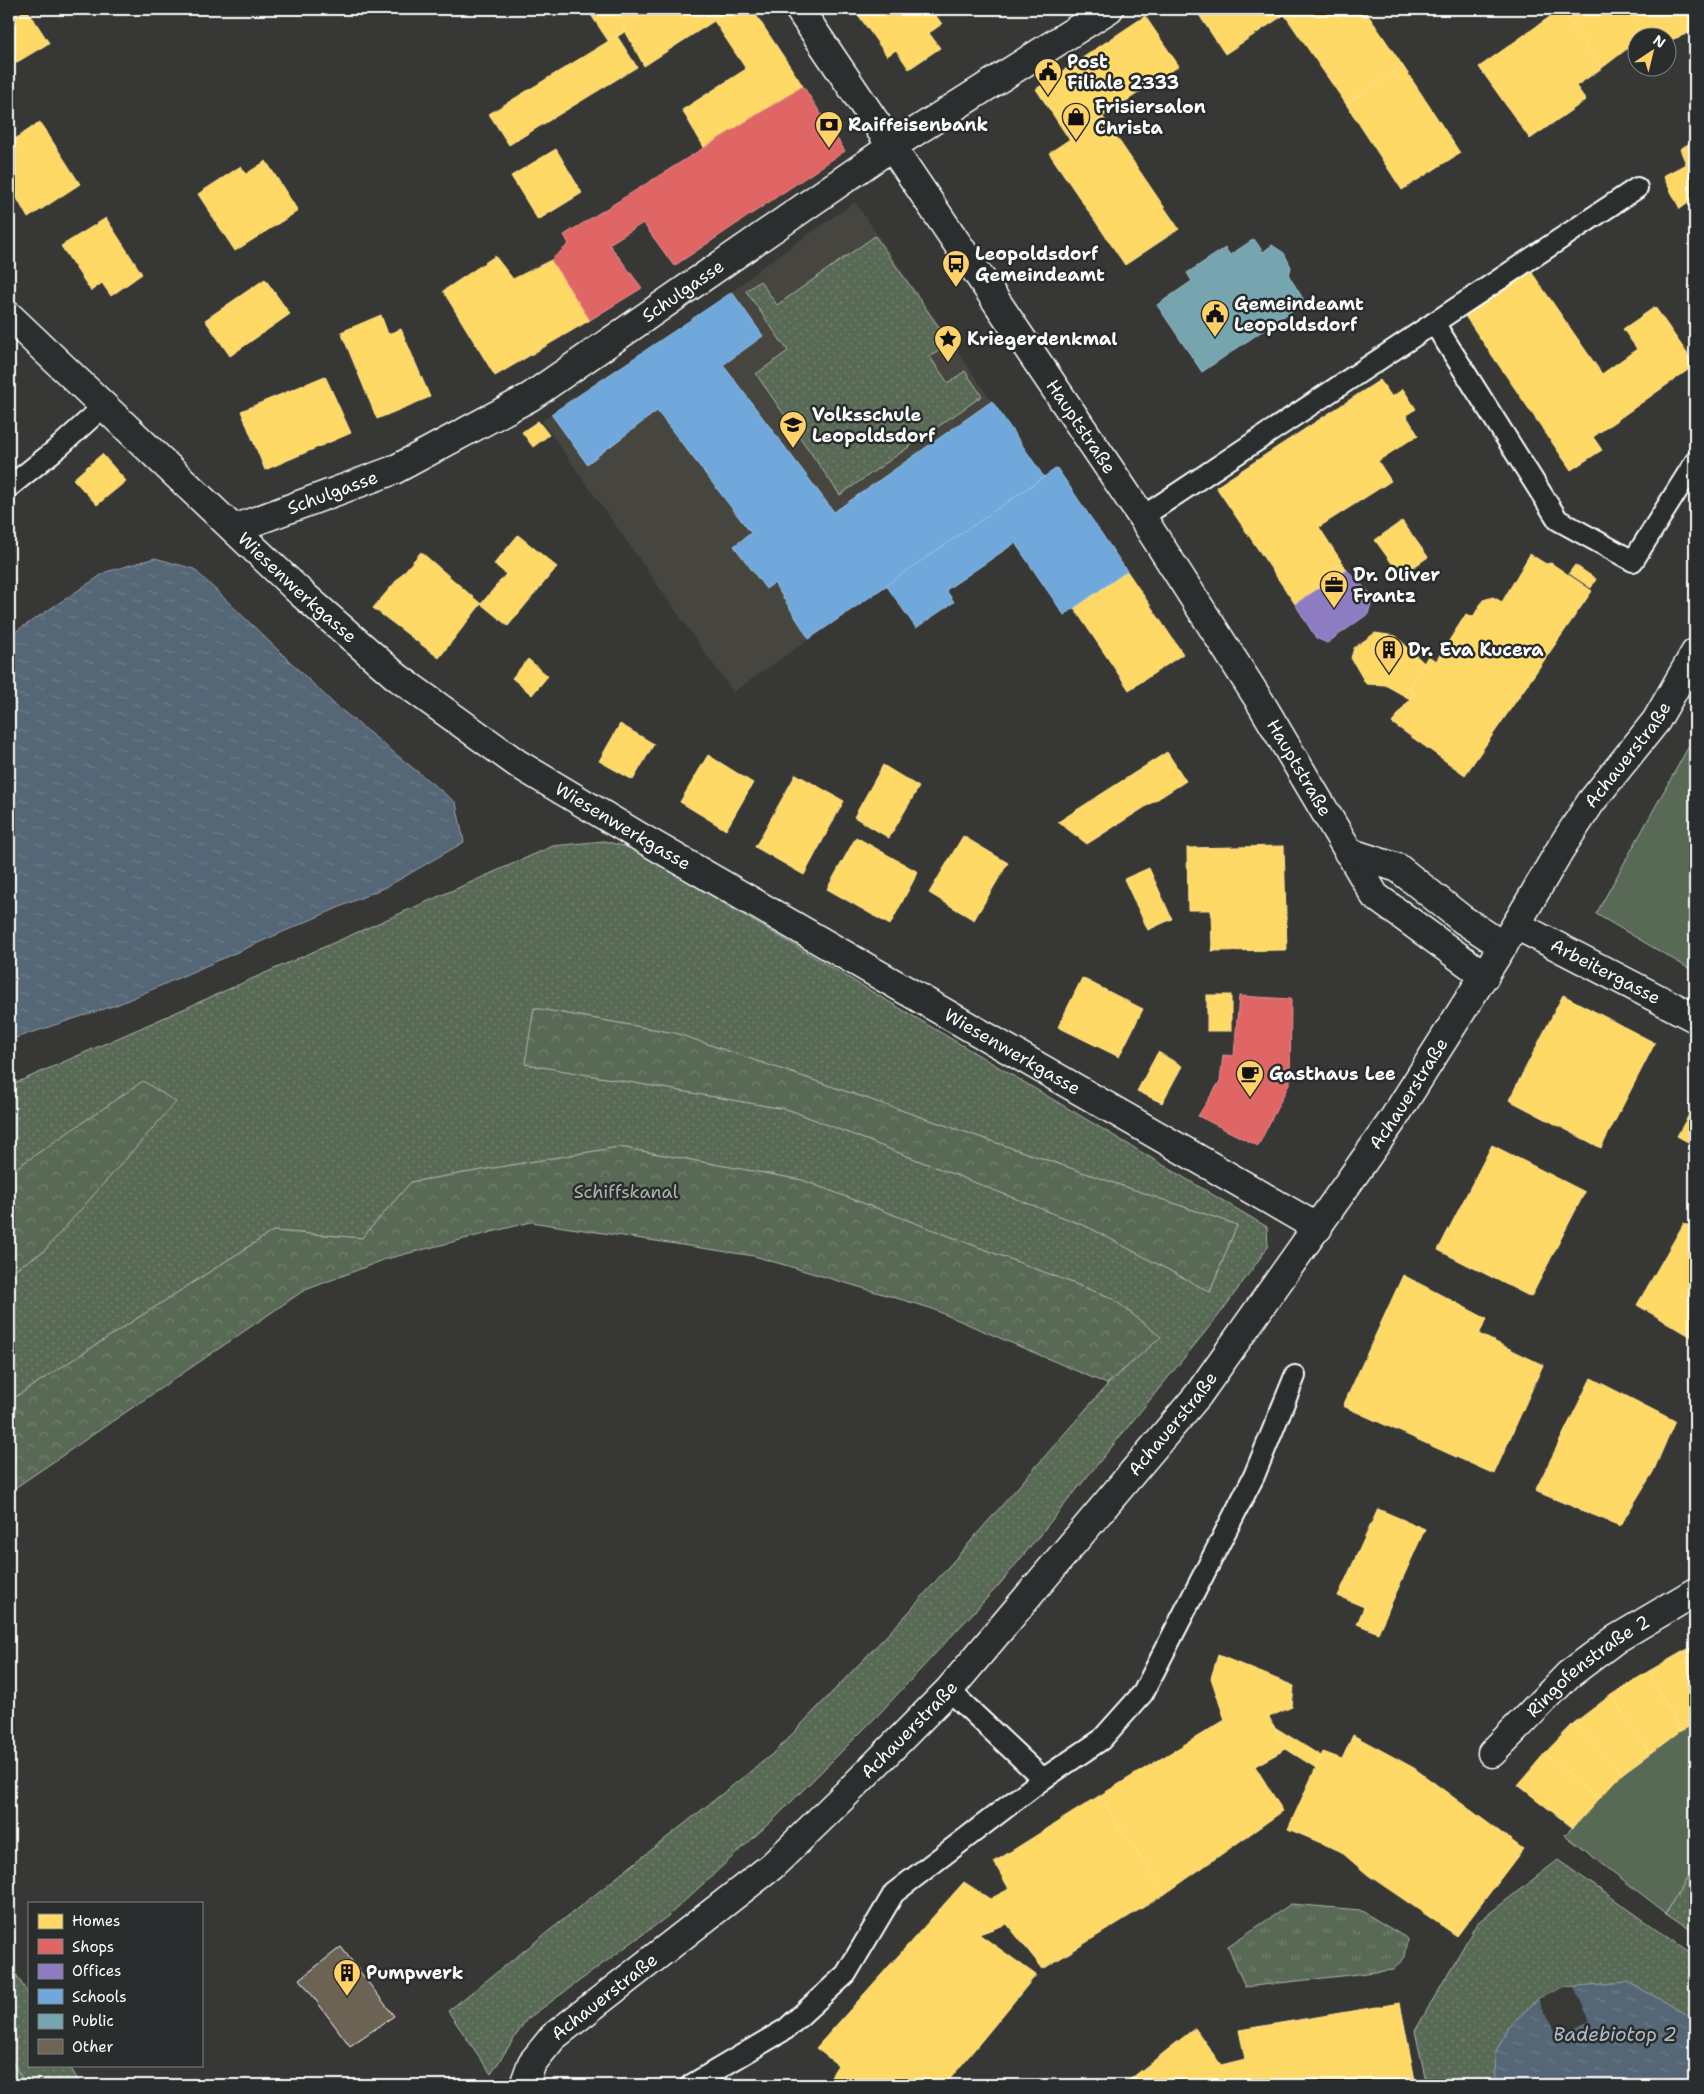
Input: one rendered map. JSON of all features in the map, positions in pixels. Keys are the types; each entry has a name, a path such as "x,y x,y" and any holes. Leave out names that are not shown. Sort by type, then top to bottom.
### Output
{"street":[{"name":"Hauptstraße","path":"799,9 1142,516 1259,700 1374,896 1485,976"},
{"name":"Schulgasse","path":"234,529 394,470 530,397 891,147 1108,9"},
{"name":"Wiesenwerkgasse","path":"9,316 301,593 397,677 518,764 649,842 1318,1228"},
{"name":"Achauerstraße","path":"524,2085 532,2063 553,2037 772,1866 949,1690 1198,1395 1392,1121 1485,976 1591,802 1656,721 1695,653"},
{"path":"1348,852 1398,868 1462,919 1510,935"},
{"name":"Arbeitergasse","path":"1510,935 1695,1018"},
{"name":"Ringofenstraße 2","path":"1492,1753 1568,1675 1616,1639 1695,1592"}],"lane":[{"path":"1142,516 1637,188"},
{"path":"1434,323 1558,520 1633,561 1695,462"},
{"path":"9,487 59,447 104,406"},
{"path":"691,2085 786,2029 846,1974 894,1893 1043,1778 1101,1740 1143,1693 1254,1476 1294,1376"},
{"path":"949,1690 1043,1778"}],"shaded area":[{"name":"Volksschule Leopoldsdorf","path":"855,202 1044,477 733,692 542,421 732,292 762,267"}],"green space":[{"path":"875,236 950,343 930,357 948,383 965,371 982,396 840,495 756,374 788,351 746,291 760,281 777,305"},
{"path":"1695,735 1695,972 1596,914"},
{"path":"604,841 631,848 1267,1227 1268,1247 1219,1315 999,1585 878,1715 777,1816 668,1916 526,2020 491,2074 448,2011 775,1752 908,1613 1107,1385 1160,1337 1112,1298 802,1180 619,1147 411,1182 362,1238 273,1231 9,1401 9,1273 44,1251 143,1082 9,1173 9,1086 553,846","holes":["534,1008 675,1033 1237,1225 1210,1292 1088,1227 790,1110 526,1064"]},
{"path":"534,1008 675,1033 1237,1225 1210,1292 1088,1227 790,1110 525,1064"},
{"path":"143,1081 176,1102 44,1251 9,1273 9,1173"},
{"name":"Schiffskanal","path":"619,1147 802,1180 1112,1298 1161,1337 1107,1384 930,1308 754,1256 531,1222 386,1259 303,1291 9,1492 9,1401 273,1231 362,1238 411,1182"},
{"path":"1695,1724 1695,1870 1689,1875 1666,1913 1565,1835 1623,1773 1680,1731"},
{"path":"1558,1860 1695,1956 1695,2085 1427,2085 1415,2031 1477,1923"},
{"path":"1695,1870 1695,1933 1666,1913 1689,1875"},
{"path":"1291,1904 1360,1910 1408,1939 1405,1957 1393,1970 1245,1987 1228,1946"},
{"path":"9,1962 28,1994 28,2066 70,2066 81,2085 26,2085 9,2057"},
{"path":"9,2057 26,2085 9,2085"}],"water":[{"path":"155,558 194,569 334,704 456,803 464,842 390,885 119,1004 9,1040 9,636 106,572"},
{"name":"Badebiotop 2","path":"1627,1982 1672,2005 1695,2020 1695,2085 1496,2085 1495,2054 1508,2027 1538,1999 1564,1987"}],"pier":[{"path":"1564,1987 1574,1987 1590,2021 1558,2036 1538,1999"}],"building: Homes":[{"path":"27,9 49,43 9,67 9,20"},
{"path":"601,9 653,9 623,27 626,31 609,42 591,15"},
{"path":"653,9 752,9 803,86 705,149 682,110 746,69 714,21 644,66 623,27"},
{"path":"854,9 931,9 942,24 929,33 940,48 909,69 896,50 887,56"},
{"path":"1195,9 1293,9 1225,54"},
{"path":"1293,9 1364,9 1403,66 1346,104 1284,14"},
{"path":"1561,9 1672,9 1689,33 1676,38 1676,28 1626,28 1626,50 1602,68"},
{"path":"1561,9 1602,68 1576,86 1586,100 1530,139 1479,67"},
{"path":"1672,9 1695,9 1695,28 1689,33"},
{"path":"1145,16 1179,66 1069,139 1036,89"},
{"path":"617,36 637,67 509,145 489,114"},
{"path":"1403,66 1460,153 1402,190 1346,104"},
{"path":"1103,117 1179,229 1125,265 1049,153"},
{"path":"40,122 80,184 28,218 9,184 9,143"},
{"path":"1695,140 1695,198 1680,209 1663,176 1686,164 1680,149"},
{"path":"556,149 582,193 538,220 511,176"},
{"path":"266,161 298,211 235,251 198,194 241,166 246,174"},
{"path":"106,218 142,274 111,296 102,283 91,291 61,246"},
{"path":"495,256 513,279 551,260 590,320 495,376 443,291"},
{"path":"1530,270 1602,374 1637,349 1623,329 1655,307 1695,365 1593,437 1602,450 1571,470 1465,316"},
{"path":"265,279 290,314 230,356 205,320"},
{"path":"381,315 388,334 401,329 430,397 377,419 341,332"},
{"path":"325,376 351,433 265,470 241,411"},
{"path":"1380,380 1392,397 1403,389 1416,409 1406,415 1418,435 1378,461 1391,481 1319,527 1347,570 1295,604 1216,487"},
{"path":"538,421 549,435 533,447 522,432"},
{"path":"102,454 126,481 97,505 73,479"},
{"path":"1402,521 1428,557 1401,576 1375,540"},
{"path":"518,535 557,567 508,626 481,604 506,574 494,564"},
{"path":"421,552 481,604 439,658 373,608"},
{"path":"1530,554 1546,564 1551,563 1592,591 1465,775 1392,723 1414,693 1408,689 1428,656 1436,661 1466,614 1473,617 1483,600 1493,597 1502,602"},
{"path":"1575,565 1596,579 1591,588 1569,573"},
{"path":"1127,571 1183,654 1129,690 1074,608"},
{"name":"Dr. Eva Kucera","path":"1375,633 1396,636 1425,664 1408,689 1414,693 1410,699 1385,685 1366,684 1351,658 1354,648"},
{"path":"528,659 548,676 532,695 512,678"},
{"path":"620,724 654,744 633,780 599,761"},
{"path":"1167,752 1186,781 1087,844 1058,822"},
{"path":"708,755 753,783 726,830 680,802"},
{"path":"883,765 919,787 889,838 854,817"},
{"path":"796,774 844,801 804,875 755,847"},
{"path":"963,836 1008,863 974,920 929,893"},
{"path":"856,837 918,872 890,925 827,889"},
{"path":"1284,846 1287,950 1212,951 1211,910 1188,910 1187,848"},
{"path":"1149,868 1172,919 1148,930 1124,879"},
{"path":"1082,978 1143,1009 1119,1057 1058,1027"},
{"path":"1207,995 1231,995 1231,1031 1207,1031"},
{"path":"1563,995 1655,1043 1601,1148 1509,1100"},
{"path":"1158,1052 1182,1066 1162,1103 1137,1091"},
{"path":"1695,1104 1695,1146 1677,1136"},
{"path":"1492,1145 1585,1192 1531,1297 1438,1250"},
{"path":"1684,1223 1695,1229 1695,1339 1637,1305"},
{"path":"1403,1275 1487,1319 1479,1334 1543,1365 1494,1474 1343,1406"},
{"path":"1591,1378 1675,1421 1653,1472 1620,1526 1535,1491"},
{"path":"1378,1509 1425,1529 1378,1633 1357,1624 1364,1607 1338,1596"},
{"path":"1695,1646 1695,1677 1684,1651"},
{"path":"1684,1651 1695,1677 1695,1724 1680,1731 1649,1671"},
{"path":"1218,1655 1294,1686 1292,1707 1269,1717 1286,1749 1255,1766 1283,1811 1165,1894 1099,1796 1225,1720 1211,1678"},
{"path":"1649,1671 1680,1731 1649,1754 1611,1695"},
{"path":"1611,1695 1649,1754 1623,1773 1574,1723"},
{"path":"1574,1723 1623,1773 1599,1799 1544,1754"},
{"path":"1273,1726 1321,1756 1316,1768 1286,1749"},
{"path":"1353,1735 1414,1768 1523,1849 1457,1936 1368,1875 1340,1851 1288,1829 1323,1752 1342,1759"},
{"path":"1544,1754 1599,1799 1573,1828 1518,1785"},
{"path":"1099,1796 1165,1894 1043,1969 1007,1924 979,1934 1036,1975 945,2085 835,2085 828,2081 838,2065 816,2048 964,1882 990,1899 1009,1889 994,1862"},
{"path":"1400,2003 1416,2085 1123,2085 1195,2028 1221,2065 1245,2059 1239,2030"}],"building: Shops":[{"path":"803,86 845,151 674,266 643,223 609,244 642,288 590,320 551,260 569,244 564,235"},
{"path":"1239,996 1291,999 1290,1082 1258,1146 1198,1116 1220,1081 1223,1055 1234,1056"}],"building: Offices":[{"name":"Dr. Oliver Frantz","path":"1347,570 1373,596 1368,614 1327,643 1316,638 1295,604"}],"building: Schools":[{"path":"732,292 763,336 723,365 834,512 992,401 1044,477 809,639 774,583 766,589 734,546 751,533 657,411 587,464 551,414"},
{"path":"1057,468 1127,571 1064,615 1015,543 946,590 954,602 916,628 886,585"}],"building: Public":[{"name":"Gemeindeamt Leopoldsdorf","path":"1254,239 1263,252 1272,245 1284,253 1291,267 1289,276 1305,302 1202,372 1157,305 1192,281 1187,273 1225,248 1230,255"}],"building: Other":[{"name":"Pumpwerk","path":"341,1947 394,2016 350,2046 300,1979"}],"place":[{"name":"Post Filiale 2333","path":"1048,96"},
{"name":"Frisiersalon Christa","path":"1076,141"},
{"name":"Raiffeisenbank","path":"829,149"},
{"name":"Leopoldsdorf Gemeindeamt","path":"956,288"},
{"name":"Gemeindeamt Leopoldsdorf","path":"1215,338"},
{"name":"Kriegerdenkmal","path":"948,363"},
{"name":"Volksschule Leopoldsdorf","path":"793,449"},
{"name":"Dr. Oliver Frantz","path":"1334,609"},
{"name":"Dr. Eva Kucera","path":"1389,674"},
{"name":"Gasthaus Lee","path":"1250,1098"},
{"name":"Pumpwerk","path":"347,1997"}]}
